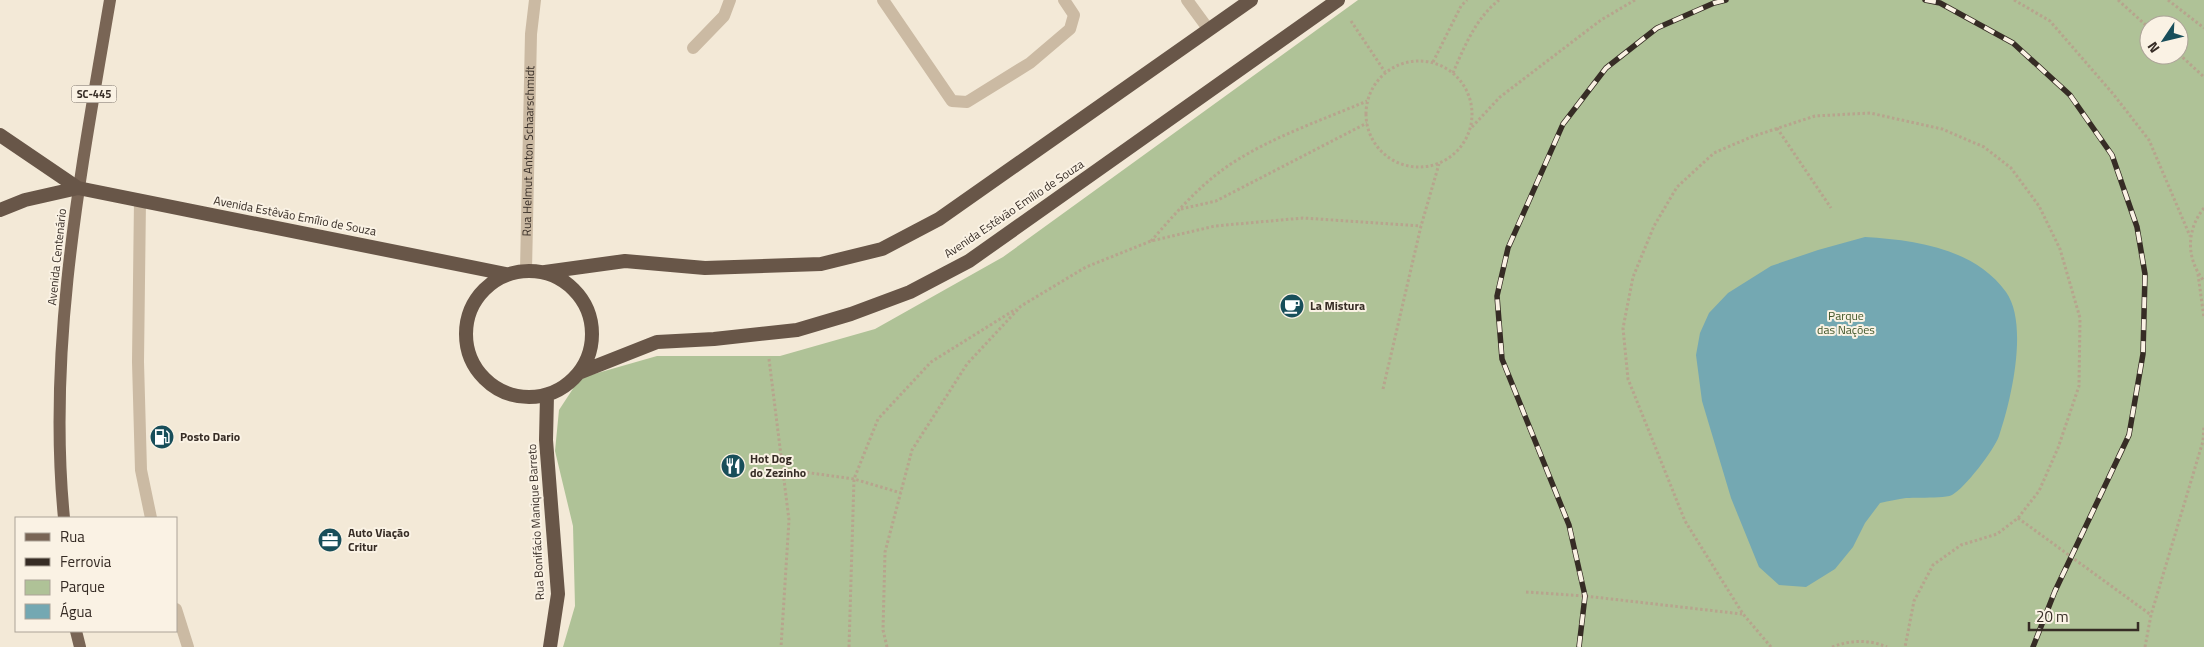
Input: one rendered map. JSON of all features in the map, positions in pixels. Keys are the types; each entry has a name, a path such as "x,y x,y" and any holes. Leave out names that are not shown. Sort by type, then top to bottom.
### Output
{"highway":[{"path":"545,272 564,280 590,312 593,332 590,353 581,372 566,386 547,395 526,397 504,393 486,381 473,364 465,343 466,322 474,301 487,285 506,274 526,270 545,272 625,262 704,268 821,264 882,249 939,219 1251,0"},
{"name":"Avenida Estêvão Emílio de Souza","path":"581,372 657,342 714,339 797,330 851,314 910,292 969,261 1337,0"},
{"path":"0,135 78,188"},
{"path":"0,210 25,200 78,188"},
{"name":"Avenida Estêvão Emílio de Souza","path":"78,188 506,274"},
{"name":"Rua Bonifácio Manique Barreto","path":"547,395 546,440 558,594 550,647"}],"main road":[{"name":"Avenida Centenário","path":"64,517 59,403 66,304 78,188 110,0"},
{"path":"76,632 80,647"}],"lane":[{"name":"Rua Helmut Anton Schaarschmidt","path":"526,270 531,34 535,0"},
{"path":"693,48 724,16 730,0"},
{"path":"883,0 952,101 966,102 1030,63 1070,29 1074,15 1064,0"},
{"path":"1187,0 1208,30"},
{"path":"140,200 138,362 141,470 151,517"},
{"path":"178,616 188,647"}],"path":[{"path":"1337,0 1385,72"},
{"path":"1433,62 1461,6 1467,0"},
{"path":"1453,73 1466,42 1489,8 1499,0"},
{"path":"1471,128 1500,98 1601,20 1635,0"},
{"path":"2014,0 2050,21 2114,95 2149,140 2190,236"},
{"path":"2118,0 2139,19"},
{"path":"2168,0 2204,28"},
{"path":"1416,60 1433,62 1453,73 1461,80 1469,94 1473,111 1471,128 1464,144 1454,156 1439,164 1423,168 1406,166 1390,160 1378,149 1369,134 1367,101 1374,85 1385,72 1399,64 1416,60"},
{"path":"2189,63 2204,77"},
{"path":"1151,241 1203,185 1224,168 1254,150 1367,101"},
{"path":"1771,647 1742,614 1685,521 1652,443 1628,379 1623,328 1633,277 1654,226 1677,187 1714,153 1751,136 1815,116 1870,113 1942,129 1984,147 2011,168 2039,206 2060,249 2080,318 2079,386 2058,448 2039,491 2018,518 1997,534 1961,545 1933,565 1914,601 1905,647"},
{"path":"1181,209 1216,201 1367,123"},
{"path":"1777,128 1831,208"},
{"path":"1383,389 1421,226 1439,164"},
{"path":"2204,208 2196,218 2190,236 2190,256 2198,274 2204,318"},
{"path":"849,647 854,480 878,419 931,362 1086,267 1151,241 1215,226 1303,218 1421,226"},
{"path":"2198,274 2204,281"},
{"path":"887,647 883,630 885,552 912,450 967,364 1021,306"},
{"path":"766,333 789,520 781,647"},
{"path":"2145,647 2151,616 2203,441 2204,426"},
{"path":"782,469 854,480 900,493"},
{"path":"2018,518 2151,616"},
{"path":"1526,592 1585,596 1742,614"},
{"path":"1832,647 1846,642 1866,641 1887,647"}],"green space":[{"name":"Parque das Nações","path":"1358,0 2204,0 2204,647 563,647 575,606 573,526 555,451 559,410 580,378 657,356 780,356 875,329 1003,257"}],"water":[{"path":"1865,237 1923,244 1961,256 1978,265 1993,277 2006,292 2013,306 2017,342 2013,383 2004,421 1999,436 1991,450 1958,491 1948,496 1906,498 1880,503 1865,523 1853,547 1835,569 1806,587 1779,585 1759,567 1731,498 1702,401 1696,355 1700,333 1709,313 1728,293 1771,266"}],"railway":[{"path":"1579,647 1585,596 1569,525 1502,359 1497,296 1508,248 1563,124 1606,68 1657,28 1714,3 1726,0"},
{"path":"1925,0 1940,3 2013,43 2070,95 2112,155 2137,227 2145,274 2143,354 2129,435 2055,591 2033,647"}],"place":[{"name":"La Mistura","path":"1292,306"},
{"name":"Posto Dario","path":"162,437"},
{"name":"Hot Dog do Zezinho","path":"733,466"},
{"name":"Auto Viação Critur","path":"330,540"}]}
